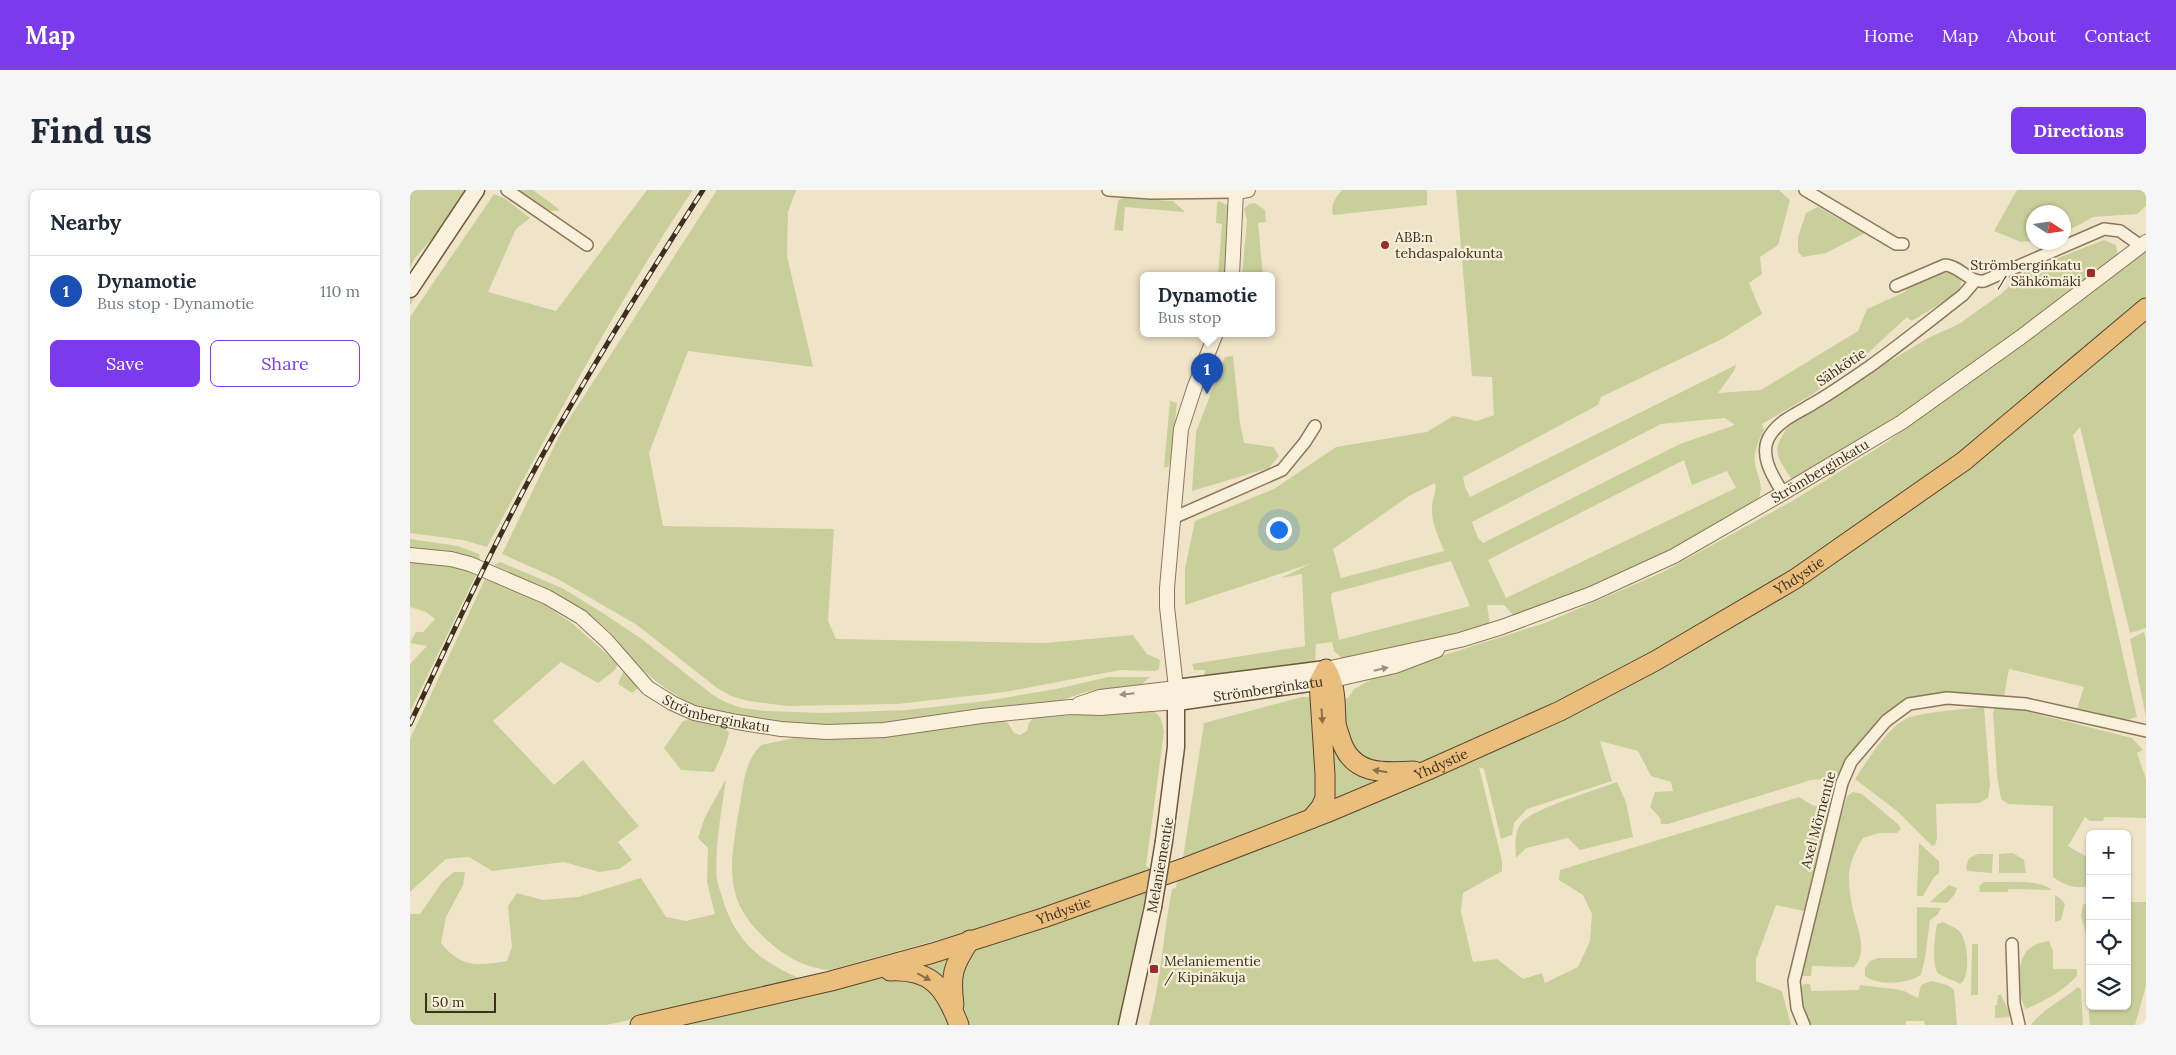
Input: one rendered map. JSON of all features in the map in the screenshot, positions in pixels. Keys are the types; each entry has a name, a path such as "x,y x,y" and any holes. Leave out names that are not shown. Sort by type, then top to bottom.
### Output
{"highway":[{"name":"Yhdystie","path":"640,1025 859,973 933,953 1044,918 1184,868 1311,819 1428,770 1560,711 1655,661 1795,579 1964,461 2146,308"},
{"path":"1326,677 1336,725 1345,752 1352,760 1363,767 1376,771 1428,770"},
{"path":"1311,819 1321,807 1325,798 1326,677"},
{"path":"956,1019 952,984 955,963 970,940"},
{"path":"859,973 903,970 918,973 940,985 956,1019"}],"main road":[{"path":"410,289 476,190"},
{"name":"Strömberginkatu","path":"1176,695 1326,677"},
{"name":"Melaniementie","path":"1128,1025 1153,907 1174,777 1176,695"}],"street":[{"path":"507,190 587,245"},
{"path":"1108,190 1151,193 1242,191 1232,272"},
{"path":"1804,190 1896,244 1903,244"},
{"path":"1896,286 1945,265 1954,266 1975,281 1984,280 2104,229 2120,231 2143,244"},
{"name":"Strömberginkatu","path":"1326,677 1394,666 1460,640 1591,594 1674,556 1902,422 2021,337 2143,244"},
{"name":"Sähkötie","path":"1784,493 1776,482 1766,458 1765,447 1771,434 1786,420 1870,366 1963,295 1975,281"},
{"path":"1176,695 1167,608 1172,518 1181,429 1195,386 1214,337"},
{"path":"1172,518 1282,470 1305,442 1314,426"},
{"name":"Strömberginkatu","path":"410,555 451,559 470,564 546,597 581,617 607,641 648,688 672,703 694,712 781,728 827,732 884,730 981,716 1070,707 1100,708 1176,695"},
{"name":"Axel Mörnentie","path":"1804,1025 1797,1008 1794,981 1842,783 1851,762 1886,721 1909,704 1947,698 2026,704 2072,716 2146,731"},
{"path":"2012,944 2014,1003 2018,1025"}],"green space":[{"path":"410,190 465,190 444,225 415,258 410,268"},
{"path":"518,190 533,190 560,210 543,209"},
{"path":"647,190 693,190 611,321 487,547 463,540 410,533 410,317 494,194 504,198 530,218 516,229 488,292 556,311"},
{"path":"717,190 796,190 788,212 787,256 813,367 688,351 649,453 663,526 834,529 828,621 836,639 1045,643 1133,635 1147,654 1160,660 1159,669 1155,671 1120,670 1005,692 897,704 787,706 748,701 731,696 717,688 637,625 556,578 502,554 562,430"},
{"path":"1342,190 1427,190 1427,205 1333,215 1333,205"},
{"path":"1456,190 1779,190 1790,200 1778,245 1760,257 1762,274 1749,283 1762,314 1722,339 1601,397 1598,405 1463,477 1470,497 1736,365 1734,371 1718,393 1761,390 1858,331 1867,309 1939,274 1952,272 1962,278 1959,292 1912,321 1907,317 1856,364 1813,394 1762,424 1764,430 1755,455 1755,464 1761,489 1758,499 1754,504 1665,552 1606,580 1521,614 1513,615 1504,605 1487,605 1490,624 1345,661 1334,651 1332,642 1316,644 1315,662 1309,667 1203,682 1205,670 1194,670 1192,664 1305,646 1302,574 1281,578 1310,564 1185,605 1185,568 1195,521 1274,489 1336,447 1427,432 1453,416 1477,421 1494,415 1492,377 1472,376","holes":["1725,418 1735,425 1680,444 1483,543 1478,538 1472,522 1661,424","1684,460 1692,485 1727,471 1736,488 1506,598 1488,560","1435,483 1432,508 1433,519 1444,551 1341,578 1333,549 1409,496","1451,561 1470,606 1339,640 1331,598 1332,593"]},
{"path":"2017,190 2146,190 2146,206 2137,214 2093,217 2071,229 2071,205 2026,205 2026,242 2021,242 1994,231"},
{"path":"485,194 410,305 410,296 479,196"},
{"path":"1122,198 1173,201 1185,212 1125,207 1123,231 1114,230 1118,201"},
{"path":"1219,201 1229,206 1226,272 1218,272 1222,224 1216,223 1217,203"},
{"path":"1255,203 1265,210 1266,222 1258,223 1263,272 1242,272 1247,220 1244,209 1249,204"},
{"path":"1818,207 1865,233 1826,253 1803,257 1798,252 1798,237 1806,213"},
{"path":"2104,240 2116,245 2118,257 2064,299 1891,421 1793,481 1780,460 1777,449 1788,427 1928,338 1959,324 2001,294 2027,270"},
{"path":"2146,250 2146,297 1964,449 1890,504 1800,566 1713,618 1617,671 1492,733 1342,797 1183,858 1204,723 1302,697 1348,698 1354,689 1376,677 1545,623 1661,573 1794,500 1887,442"},
{"path":"2146,317 2146,628 2130,633 2080,427 2073,435 2137,717 2126,720 2077,709 2084,687 2009,669 2004,696 1950,695 1906,703 1842,774 1835,778 1811,780 1668,824 1661,824 1660,818 1650,807 1655,792 1673,791 1671,782 1651,776 1638,751 1600,741 1612,781 1527,809 1514,823 1512,835 1501,839 1484,769 1479,767 1502,861 1502,871 1463,893 1461,912 1473,962 1497,959 1523,979 1542,973 1545,983 1578,967 1590,941 1592,914 1583,895 1559,880 1560,870 1799,797 1812,805 1829,809 1804,911 1776,905 1756,959 1756,981 1782,991 1791,1025 1149,1025 1172,889 1176,888 1177,881 1359,808 1550,724 2006,437 2072,384"},
{"path":"1233,356 1244,443 1273,447 1279,456 1269,468 1192,491 1196,432 1225,357"},
{"path":"1170,401 1177,403 1171,459 1168,467 1164,468"},
{"path":"410,539 458,546 479,554 480,560 458,554 410,547"},
{"path":"410,560 444,563 475,570 476,575 410,712 410,664 427,646 410,643 416,632 423,632 435,619 426,612 410,607"},
{"path":"500,562 562,588 643,640 713,695 742,708 823,713 907,710 986,701 1056,689 1108,677 1150,677 1142,684 1086,692 1062,700 898,721 816,724 734,715 703,708 674,694 642,669 612,634 596,620 554,593 494,565"},
{"path":"485,579 536,599 572,623 618,664 615,670 598,683 561,662 493,721 554,785 583,760 639,826 618,842 632,860 619,869 599,872 564,862 492,871 469,857 446,859 410,892 410,739"},
{"path":"2144,632 2146,640 2146,717 2130,639"},
{"path":"624,670 638,688 632,693 618,684"},
{"path":"2005,706 2132,738 2143,750 2137,753 2146,779 2146,818 2104,817 2103,821 2090,821 2085,817 2068,846 2085,856 2086,854 2086,886 2069,886 2053,877 2053,806 2008,804 2001,799 1997,775 1993,712 1996,707"},
{"path":"1984,707 1990,785 1988,798 1979,803 1936,804 1937,839 1935,845 1932,846 1897,811 1855,779 1883,739 1904,720 1930,713"},
{"path":"1150,710 1160,718 1164,732 1146,866 1153,869 998,923 830,970 808,966 781,952 758,931 746,916 738,901 733,885 732,869 743,783 747,767 761,745 794,738 841,739 1002,720 1008,723 1014,733 1020,735 1027,731 1029,723 1033,718"},
{"path":"695,718 723,725 729,733 714,772 681,770 664,748 683,721"},
{"path":"726,779 717,841 716,867 718,884 727,912 742,938 751,948 774,965 802,979 692,1007 606,1025 410,1025 410,914 420,914 443,881 454,872 465,872 463,885 446,917 441,943 456,957 471,963 487,964 507,961 512,947 508,906 517,893 543,900 578,897 641,878 666,917 686,921 715,914 707,882 708,848 698,838 705,817"},
{"path":"1617,782 1626,802 1633,837 1580,850 1568,838 1526,848 1516,858 1515,843 1518,829 1523,821 1541,810"},
{"path":"1853,792 1862,794 1899,825 1901,829 1897,833 1879,833 1863,838 1855,852 1849,872 1849,887 1860,937 1861,953 1859,960 1854,967 1812,966 1811,976 1801,976 1800,970 1847,796"},
{"path":"1919,843 1939,861 1939,873 1934,877 1923,896 1917,896"},
{"path":"2013,853 2024,860 2026,873 1999,873 1999,854"},
{"path":"1978,854 1993,854 1992,873 1967,871 1966,867 1969,858"},
{"path":"1984,882 2029,882 2046,886 2052,890 2008,889 2008,892 1980,892 1979,886"},
{"path":"1949,885 1957,888 1955,894 1947,903 1930,902"},
{"path":"1150,888 1149,897 1145,897 1119,1025 970,1025 960,994 962,961 974,949"},
{"path":"2055,895 2065,904 2061,920 2055,922"},
{"path":"2131,902 2146,902 2146,985 2135,1025 2090,1025 2089,1010 2131,1010"},
{"path":"2086,903 2086,934 2081,916 2083,905"},
{"path":"1917,907 1941,908 1938,914 1930,920 1921,975 1893,983 1877,981 1865,976 1865,968 1870,961 1878,958 1917,958"},
{"path":"1943,922 1958,930 1965,943 1967,967 1966,975 1960,984 1940,975 1936,969 1934,950 1936,929 1937,924"},
{"path":"2049,941 2053,951 2053,969 2077,969 2077,976 2053,995 2026,1009 2019,987 2023,958 2025,953 2034,945"},
{"path":"1972,944 1978,944 1978,995 1971,995"},
{"path":"949,953 949,981 912,965"},
{"path":"892,976 904,976 936,991 951,1025 679,1025 817,991"},
{"path":"1931,981 1947,985 1954,990 1957,1025 1925,1025 1924,1021 1906,1021 1905,1025 1810,1025 1799,991 1804,984 1810,984 1811,991 1859,990 1860,985 1904,991 1918,998 1921,985"},
{"path":"2078,987 2081,989 2083,1025 2031,1025 2046,1010"},
{"path":"1998,995 2001,995 2010,1013 2009,1017 1995,1018 1995,1005 1997,1005"}],"railway":[{"path":"410,724 490,555 542,456 661,255 703,190"}],"place":[{"name":"ABB:n tehdaspalokunta","path":"1385,245"},
{"name":"Strömberginkatu / Sähkömäki","path":"2091,273"},
{"name":"Dynamotie","path":"1207,394"},
{"name":"Melaniementie / Kipinäkuja","path":"1154,969"}]}
